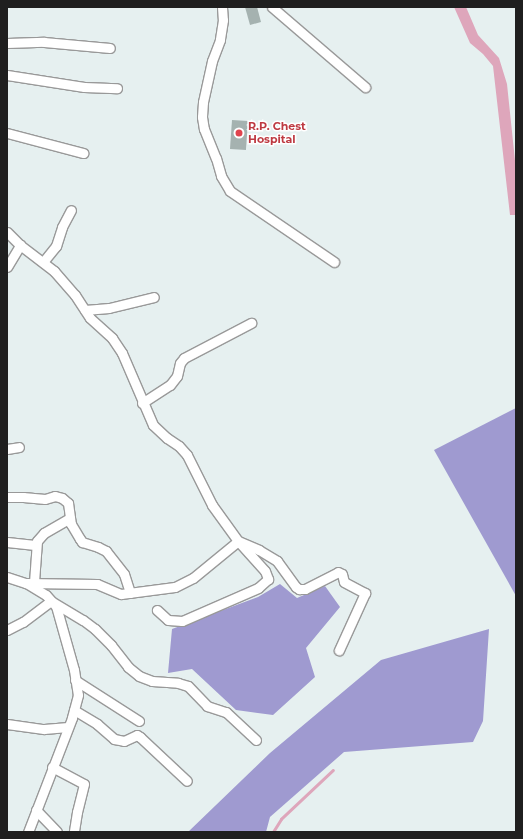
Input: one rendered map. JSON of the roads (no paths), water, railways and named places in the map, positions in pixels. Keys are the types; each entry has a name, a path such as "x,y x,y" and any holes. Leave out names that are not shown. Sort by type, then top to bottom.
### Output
{"street":[{"path":"222,7 223,20 220,40 204,95 202,117 204,129 216,158 221,176 230,191 334,262"},
{"path":"272,7 365,87"},
{"path":"7,43 44,42 110,48"},
{"path":"7,75 84,88 117,88"},
{"path":"7,133 83,153"},
{"path":"43,262 56,246 62,226 71,210"},
{"path":"7,232 20,245 43,262 67,285 93,321 112,338 122,353 142,403 153,425 167,438 179,446 187,455 212,505 238,541 265,571 268,579 264,583 215,608 182,621 168,620 157,610"},
{"path":"7,267 20,245"},
{"path":"85,310 109,308 154,297"},
{"path":"142,403 170,385 177,376 180,363 184,358 250,323"},
{"path":"7,449 19,447"},
{"path":"7,498 23,497 45,499 59,496 68,503 73,528 82,542 98,546 106,551 124,574 130,593"},
{"path":"30,582 35,545 44,533 70,518"},
{"path":"7,577 30,582 97,584 121,594 175,587 184,583 238,541"},
{"path":"238,541 259,550 277,561 299,589 305,589 338,572 342,574 344,582 365,593 339,650"},
{"path":"7,542 35,545"},
{"path":"28,832 68,727 78,695 56,606 46,595 30,582"},
{"path":"7,630 23,622 52,601"},
{"path":"52,601 95,629 111,645 128,667 139,676 152,681 178,683 188,686 207,706 226,712 256,740"},
{"path":"75,680 139,721"},
{"path":"74,710 97,724 114,739 124,741 137,735 187,781"},
{"path":"7,724 44,729 68,727"},
{"path":"52,767 84,784 74,832"},
{"path":"36,810 57,832"}],"waterway":[{"path":"273,832 281,819 333,770"}],"place":[{"name":"R.P. Chest Hospital","path":"239,133"}]}
